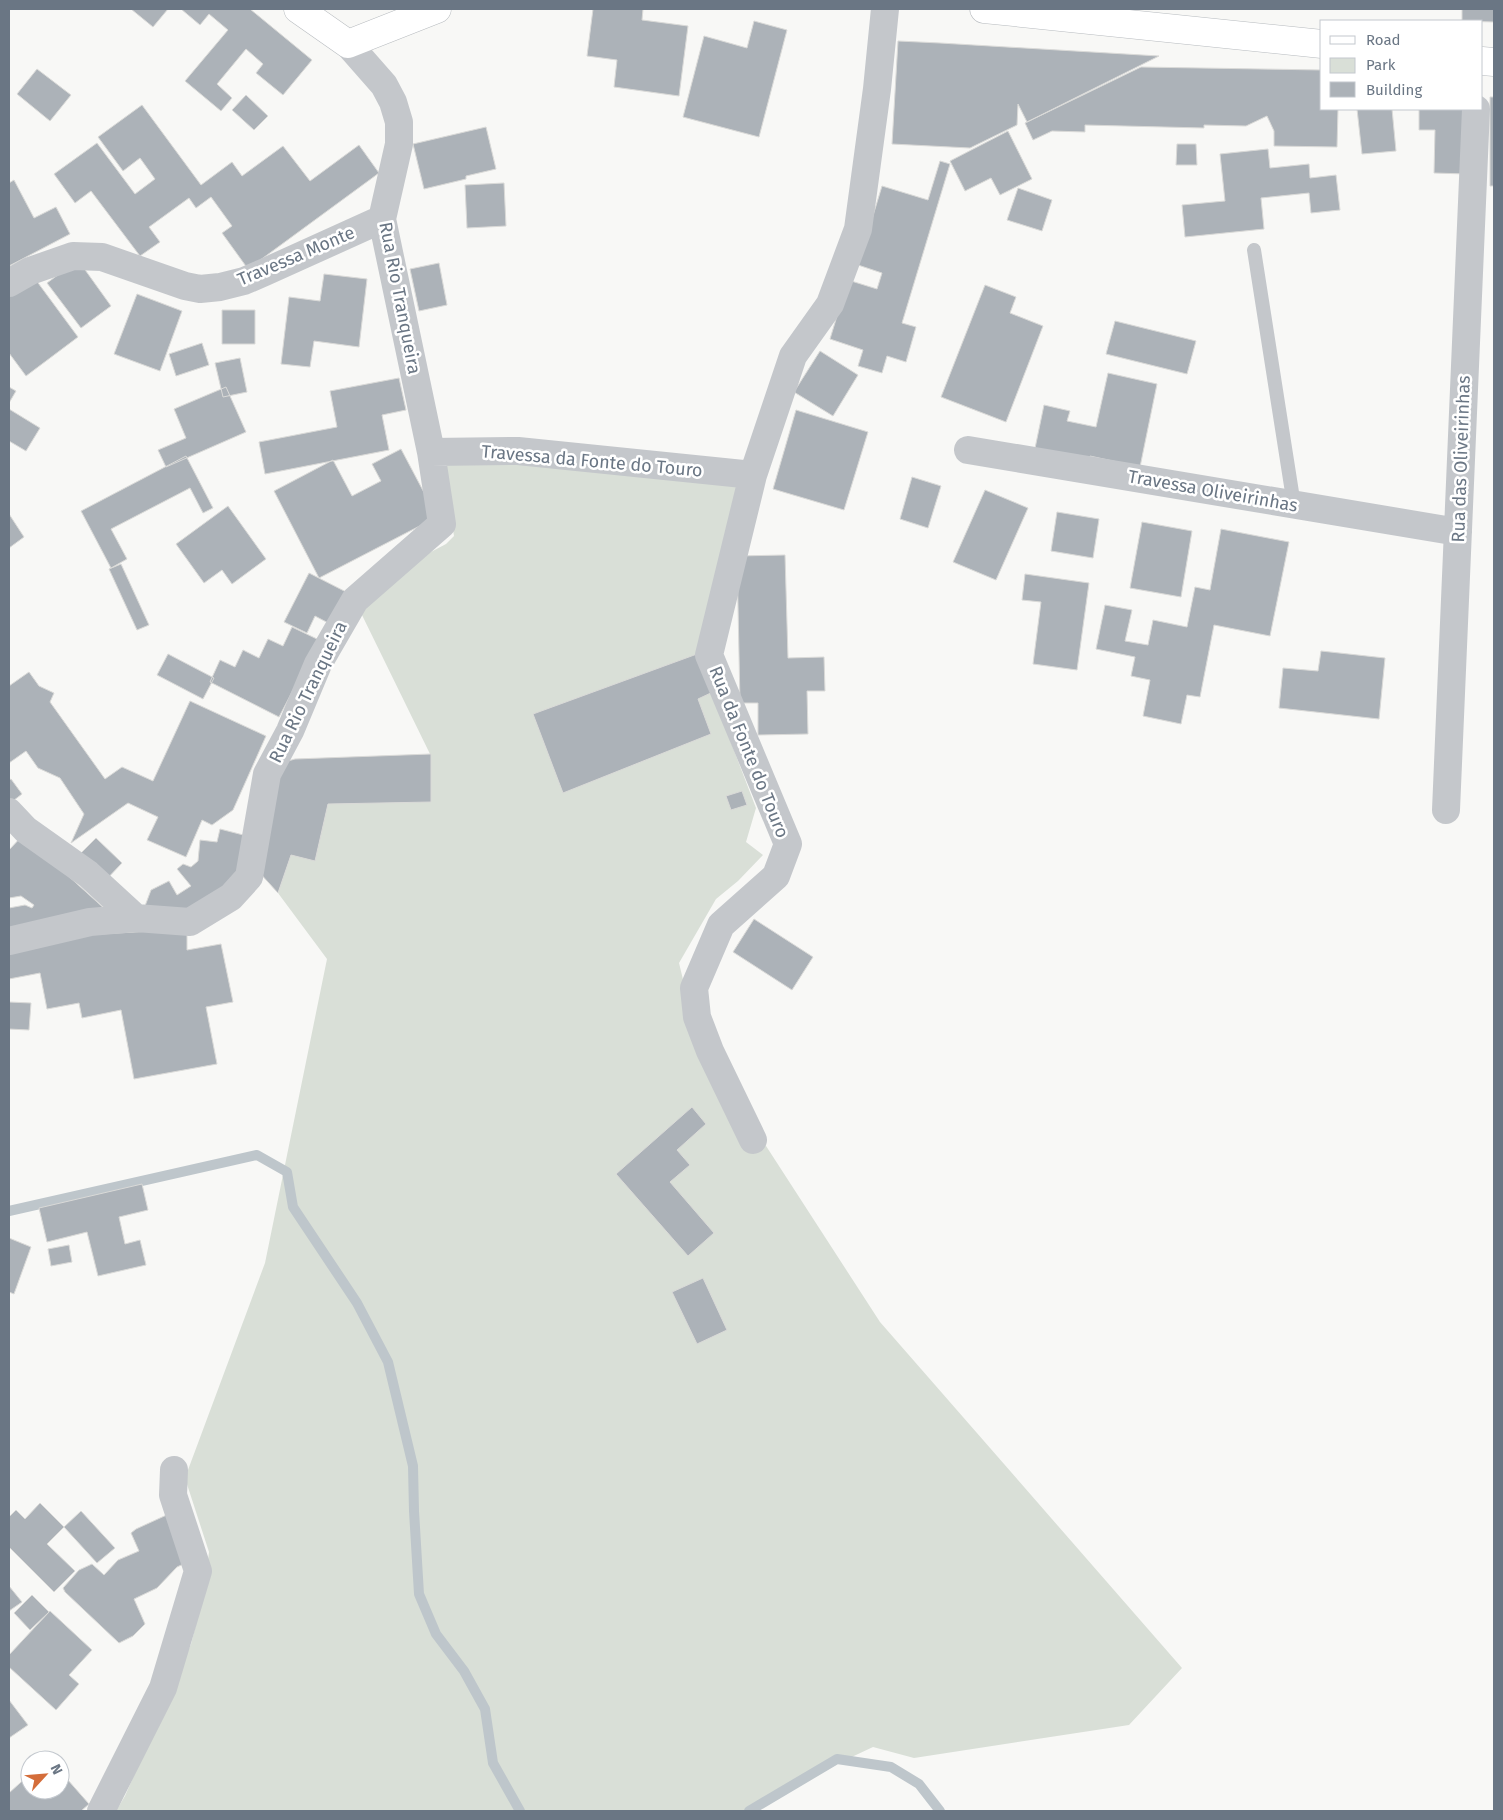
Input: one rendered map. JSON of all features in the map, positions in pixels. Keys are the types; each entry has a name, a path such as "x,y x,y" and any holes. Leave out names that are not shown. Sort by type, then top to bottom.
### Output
{"main road":[{"path":"298,9 348,44 437,9"},
{"path":"984,9 1320,44"}],"street":[{"name":"Rua da Fonte do Touro","path":"753,1140 710,1051 697,1017 694,988 721,925 776,876 788,844 709,655 753,475 793,356 830,304 858,229 877,89 885,9"},
{"name":"Rua Rio Tranqueira","path":"9,941 90,922 136,918 190,922 231,896 249,878 267,774 290,731 318,664 355,600 442,524 431,452 382,219 399,144 399,122 393,102 384,85 348,44"},
{"name":"Rua das Oliveirinhas","path":"1446,810 1476,110"},
{"name":"Travessa Monte","path":"9,283 30,271 73,256 102,257 185,286 200,289 220,287 251,278 382,219"},
{"name":"Travessa Oliveirinhas","path":"968,450 1458,532"},
{"name":"Travessa da Fonte do Touro","path":"431,452 518,451 753,475"},
{"path":"9,812 26,830 88,874 136,918"},
{"path":"101,1811 163,1688 198,1571 174,1495 174,1470"}],"lane":[{"path":"1254,250 1294,505"}],"green space":[{"path":"459,458 741,486 712,693 756,808 746,842 763,855 738,881 716,899 679,963 698,1041 880,1322 1182,1668 1129,1725 914,1758 873,1747 841,1762 754,1811 116,1811 125,1796 191,1644 204,1593 209,1552 185,1478 265,1263 327,959 278,893 291,855 315,860 328,804 431,801 430,754 361,613 393,579 429,553 446,544 454,536 444,467"}],"building":[{"path":"131,9 168,9 153,27"},
{"path":"181,9 250,9 312,60 283,95 256,73 263,64 246,49 217,84 232,98 221,111 185,81 228,30 209,14 200,25"},
{"path":"593,9 643,9 642,20 688,26 679,96 614,87 617,60 587,56"},
{"path":"1462,9 1494,9 1494,22 1462,20"},
{"path":"754,21 787,30 759,137 683,117 704,36 747,48"},
{"path":"898,41 1159,56 1027,122 1018,104 1017,125 970,148 892,144"},
{"path":"1141,67 1320,70 1320,110 1338,110 1337,147 1274,146 1274,131 1267,116 1246,126 1204,125 1204,128 1085,125 1085,132 1052,131 1033,140 1025,123"},
{"path":"37,69 71,95 50,121 17,94"},
{"path":"246,95 268,116 254,130 232,110"},
{"path":"1490,97 1494,97 1494,186 1490,186"},
{"path":"142,105 201,185 232,162 242,176 283,146 310,181 359,145 379,173 248,269 222,233 232,226 211,197 196,208 189,198 149,227 160,242 140,256 91,191 75,203 54,174 97,143 135,194 155,179 140,158 123,171 98,137"},
{"path":"1357,110 1392,110 1396,151 1362,154"},
{"path":"1419,110 1469,110 1467,174 1434,173 1435,130 1419,130"},
{"path":"486,127 496,169 466,176 466,179 424,189 413,144"},
{"path":"1008,131 1032,179 1000,195 991,178 965,191 950,161"},
{"path":"1177,144 1196,144 1197,165 1176,165"},
{"path":"1268,149 1270,168 1309,164 1310,178 1336,175 1340,210 1311,213 1309,193 1261,198 1264,229 1185,237 1182,205 1225,201 1220,154"},
{"path":"940,161 950,164 902,323 916,327 906,362 887,356 882,373 858,366 863,350 830,339 848,280 877,289 882,273 858,265 882,186 928,200"},
{"path":"14,180 34,218 56,207 70,234 9,266 9,183"},
{"path":"504,183 506,226 467,228 465,185"},
{"path":"1018,188 1052,200 1042,231 1007,220"},
{"path":"78,260 111,306 81,328 47,283"},
{"path":"439,263 447,305 419,311 410,269"},
{"path":"30,272 78,337 26,376 9,353 9,289"},
{"path":"324,274 367,279 359,347 314,341 310,367 281,364 289,297 320,301"},
{"path":"985,285 1016,297 1010,313 1043,326 1006,422 941,397"},
{"path":"137,294 182,311 160,371 114,354"},
{"path":"222,310 255,310 255,344 222,344"},
{"path":"1115,321 1196,341 1187,374 1106,354"},
{"path":"202,343 209,365 176,376 169,354"},
{"path":"820,351 858,375 833,416 794,392"},
{"path":"240,358 247,392 223,397 215,363"},
{"path":"1108,373 1157,384 1140,467 1090,456 1087,470 1033,458 1044,405 1070,411 1067,421 1096,427"},
{"path":"399,378 406,410 382,415 389,450 265,474 259,442 337,427 330,391"},
{"path":"9,387 16,391 9,403"},
{"path":"226,387 246,432 166,467 158,450 186,438 174,409"},
{"path":"9,409 40,428 26,451 9,441"},
{"path":"796,410 868,432 844,510 773,489"},
{"path":"401,449 437,517 319,578 274,491 333,460 352,496 381,481 372,464"},
{"path":"186,456 213,508 203,513 190,488 111,529 127,559 111,568 81,511"},
{"path":"912,477 941,486 928,528 900,519"},
{"path":"985,490 1028,508 996,580 953,562"},
{"path":"228,506 266,559 232,584 222,570 204,583 176,544"},
{"path":"1057,512 1099,519 1093,558 1051,551"},
{"path":"9,514 24,537 9,548"},
{"path":"1142,522 1192,531 1181,597 1130,588"},
{"path":"1221,529 1289,542 1270,636 1214,625 1200,697 1187,695 1181,724 1143,716 1150,680 1131,676 1135,657 1096,649 1105,605 1132,610 1125,641 1148,645 1153,620 1187,627 1195,587 1210,590"},
{"path":"785,555 788,658 824,657 825,691 807,691 808,734 758,735 758,703 740,703 737,556"},
{"path":"121,564 149,625 137,630 109,569"},
{"path":"309,573 350,594 334,626 315,616 307,633 284,622"},
{"path":"1025,574 1089,583 1077,670 1033,664 1041,602 1022,600"},
{"path":"292,627 319,640 279,717 210,682 220,660 235,667 243,650 259,658 268,639 283,646"},
{"path":"1321,651 1385,658 1379,719 1279,708 1283,668 1318,671"},
{"path":"168,654 214,678 203,699 157,675"},
{"path":"697,654 715,691 698,699 711,734 563,793 533,714"},
{"path":"29,672 39,686 54,693 50,702 105,779 122,767 153,781 190,701 266,736 233,810 212,825 202,820 186,857 147,840 158,817 128,803 71,843 84,814 60,778 38,768 26,751 9,763 9,686"},
{"path":"431,754 431,802 328,804 315,861 291,855 278,893 258,871 281,763 295,759"},
{"path":"11,779 22,794 9,804 9,780"},
{"path":"742,791 747,805 731,810 726,796"},
{"path":"220,829 251,837 232,886 183,915 145,906 151,890 169,881 177,895 191,886 177,869 183,864 191,867 198,861 200,840 217,842"},
{"path":"23,835 107,911 9,935 9,908 25,905 32,908 34,905 21,896 9,898 9,850"},
{"path":"96,838 122,863 103,883 76,858"},
{"path":"754,919 813,957 792,990 733,952"},
{"path":"187,929 187,950 221,944 233,1002 206,1007 217,1064 134,1079 121,1010 82,1018 79,1003 47,1009 40,973 9,979 9,949 83,935"},
{"path":"9,1002 31,1003 29,1030 9,1029"},
{"path":"692,1107 706,1124 677,1150 690,1165 670,1182 714,1233 688,1256 616,1174"},
{"path":"142,1184 148,1210 119,1217 125,1244 140,1240 146,1265 98,1276 87,1232 47,1242 39,1208"},
{"path":"9,1238 31,1247 14,1294 9,1292"},
{"path":"69,1245 72,1262 51,1266 48,1249"},
{"path":"703,1278 727,1330 697,1344 672,1292"},
{"path":"40,1503 64,1527 47,1544 75,1571 54,1592 9,1547 9,1517 16,1510 25,1519"},
{"path":"81,1511 115,1548 97,1563 64,1527"},
{"path":"171,1513 192,1560 177,1567 157,1588 134,1599 145,1624 133,1636 119,1643 63,1588 79,1570 92,1564 104,1575 118,1560 139,1551 131,1533"},
{"path":"9,1586 22,1602 9,1611"},
{"path":"32,1595 49,1612 30,1630 14,1613"},
{"path":"50,1611 92,1650 69,1675 79,1684 56,1710 9,1667 9,1655"},
{"path":"9,1700 28,1725 9,1738"},
{"path":"70,1782 89,1804 81,1811 9,1811 9,1793 20,1783 20,1800 70,1800"}],"waterway":[{"path":"9,1211 257,1155 287,1172 293,1207 357,1303 388,1362 413,1466 419,1594 436,1634 464,1671 485,1709 493,1763 520,1811"},
{"path":"749,1811 837,1759 891,1767 919,1784 940,1811"}]}
